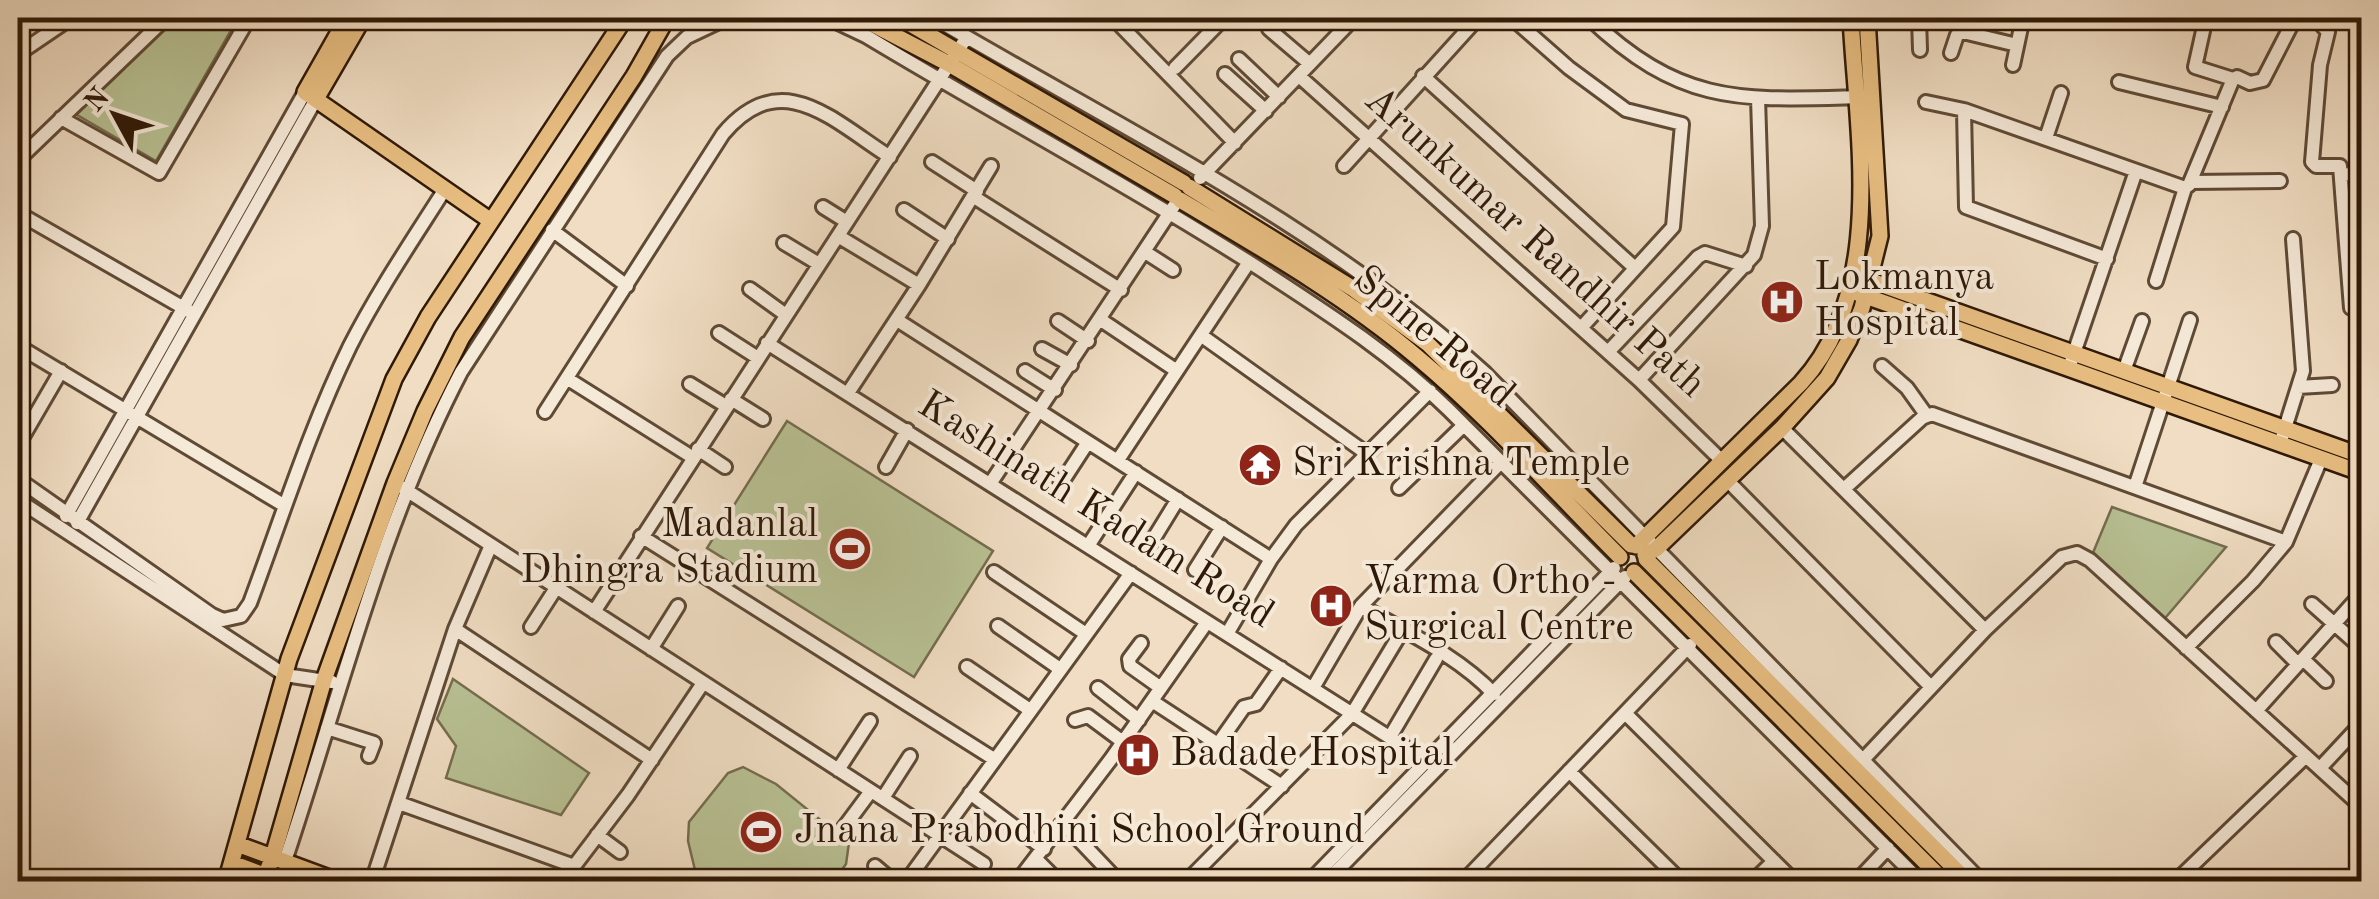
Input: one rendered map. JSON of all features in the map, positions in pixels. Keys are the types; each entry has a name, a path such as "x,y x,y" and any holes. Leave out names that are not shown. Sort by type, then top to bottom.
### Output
{"main road":[{"path":"226,882 284,674 394,379 428,316 625,18"},
{"path":"861,18 904,41 953,58"},
{"path":"900,18 953,58 1180,195 1352,288 1428,344 1633,559 1699,636 1945,882"},
{"path":"1633,559 1782,428 1836,364 1880,236 1851,18"},
{"path":"1863,97 1867,18"},
{"path":"232,863 272,880 324,680 401,487 424,411 462,337 634,76 666,20"},
{"path":"349,21 311,95 491,221"},
{"path":"1860,286 2282,436 2362,456"},
{"path":"1633,559 1814,368 1860,286"},
{"path":"2071,361 2124,372 2166,395"},
{"path":"2282,436 2321,459 2362,473"},
{"path":"1699,636 1858,764 1968,882"},
{"path":"237,844 340,882"}],"street":[{"path":"18,54 71,18"},
{"path":"18,160 166,18"},
{"path":"61,118 159,173 249,18"},
{"path":"279,859 327,728 401,487 461,372 667,56 687,38 727,18"},
{"path":"828,18 940,80 1180,195 1248,262 1344,324 1430,391 1502,462 1633,559 1982,882"},
{"path":"934,18 1204,175 1361,274 1438,331 1484,373 1699,636 1921,882"},
{"path":"990,484 1102,320 1180,195 1204,175 1354,18"},
{"path":"1344,166 1478,18"},
{"path":"1512,18 1568,68 1626,110 1682,124 1676,219 1668,235 1581,328"},
{"path":"1589,18 1622,47 1662,72 1708,92 1758,98 1863,97"},
{"path":"1919,18 1920,50"},
{"path":"2014,66 2022,18"},
{"path":"2203,31 2195,67 2250,83 2263,80 2295,18"},
{"path":"2315,18 2328,32 2320,65 2312,162 2316,166 2339,165 2351,308"},
{"path":"1175,68 1219,19"},
{"path":"666,20 687,38"},
{"path":"1119,24 1235,143"},
{"path":"1270,29 1310,64"},
{"path":"1951,54 1955,38 1963,32 2018,45"},
{"path":"594,612 967,37"},
{"path":"1239,59 1280,96"},
{"path":"1225,74 1266,111"},
{"name":"Arunkumar Randhir Path","path":"1299,76 1640,380 1722,461"},
{"path":"1422,76 1635,268"},
{"path":"2156,281 2188,185 2233,79"},
{"path":"2120,82 2222,107"},
{"path":"2046,138 2061,93"},
{"path":"134,413 182,306 311,95"},
{"path":"72,520 196,315 311,95"},
{"path":"1640,380 1754,256 1762,226 1758,98"},
{"path":"545,412 724,134 750,108 781,99 808,104 890,157"},
{"path":"1926,102 1964,110 2136,172 2188,185 2280,182"},
{"path":"1964,110 1966,207 2107,260"},
{"path":"932,162 1121,290"},
{"path":"848,392 948,239 990,166"},
{"path":"2071,361 2136,172"},
{"path":"2341,176 2362,173"},
{"path":"18,480 212,615 223,620 241,616 250,602 351,344 445,189"},
{"path":"823,208 847,222"},
{"path":"904,210 948,239"},
{"path":"18,214 196,315"},
{"path":"552,230 627,286"},
{"path":"838,236 919,285"},
{"path":"2282,436 2303,370 2293,239"},
{"path":"784,243 819,264"},
{"path":"1145,252 1173,270"},
{"path":"1608,352 1698,257 1712,255 1746,266"},
{"path":"1118,460 1248,262"},
{"path":"750,289 786,315"},
{"path":"897,320 1271,558"},
{"path":"1102,320 1177,372"},
{"path":"2136,487 2190,320"},
{"path":"1058,321 1088,341"},
{"path":"2124,372 2142,321"},
{"path":"719,333 758,358"},
{"path":"1202,336 1366,454"},
{"name":"Kashinath Kadam Road","path":"767,343 1433,764"},
{"path":"18,346 285,506"},
{"path":"1042,349 1072,365"},
{"path":"1882,366 1907,388 1927,416 1944,418 2286,542"},
{"path":"1025,370 1055,390"},
{"path":"18,444 60,371"},
{"path":"568,379 695,454 726,467"},
{"path":"690,384 763,418"},
{"path":"2298,387 2332,384"},
{"path":"1228,634 1271,558 1296,524 1430,391"},
{"path":"1845,488 1927,416"},
{"path":"1400,488 1464,425"},
{"path":"1782,428 1985,630"},
{"path":"886,467 907,430"},
{"path":"1060,484 1088,442"},
{"path":"2186,648 2254,581 2286,542 2321,459"},
{"path":"1313,688 1360,606 1502,462"},
{"path":"1088,546 1136,472"},
{"path":"1726,480 1930,686"},
{"path":"401,487 984,864"},
{"path":"1151,543 1178,499"},
{"path":"18,500 284,674 341,684"},
{"path":"1194,570 1222,528"},
{"path":"641,536 994,759"},
{"path":"372,882 456,629 491,545"},
{"path":"1858,764 1985,630 2062,557 2078,553 2306,756 2358,797"},
{"path":"1433,764 1494,694 1633,559"},
{"path":"1309,882 1328,877 1633,559"},
{"path":"994,572 1086,634"},
{"path":"911,880 970,792 1131,574"},
{"path":"531,627 556,588"},
{"path":"2256,711 2362,593"},
{"path":"2312,604 2358,644"},
{"path":"650,649 678,606"},
{"path":"1360,606 1443,654 1480,679 1494,694"},
{"path":"1017,882 1207,622"},
{"path":"998,626 1060,669"},
{"path":"456,629 652,760"},
{"path":"1190,880 1352,714 1399,636"},
{"path":"1463,882 1699,636"},
{"path":"1140,642 1129,659 1130,666 1161,688"},
{"path":"2276,642 2326,680"},
{"path":"1390,737 1436,659"},
{"path":"967,667 1030,710"},
{"path":"1218,744 1244,707 1256,704 1281,668"},
{"path":"563,881 703,683"},
{"path":"1098,688 1138,720"},
{"path":"1152,702 1282,786"},
{"path":"1625,713 1795,882"},
{"path":"1074,720 1088,716 1123,742"},
{"path":"838,770 870,721"},
{"path":"2320,768 2362,723"},
{"path":"327,728 374,743 369,756"},
{"path":"842,830 910,756"},
{"path":"2175,882 2306,756"},
{"path":"1569,772 1682,882"},
{"path":"970,792 1040,854 1059,882"},
{"path":"399,803 574,866"},
{"path":"1063,824 1119,882"},
{"path":"597,835 620,852"},
{"path":"1856,882 1888,848"},
{"path":"1752,882 1774,860"},
{"path":"875,866 894,882"}],"green space":[{"path":"176,18 238,18 156,161 72,112"},
{"name":"Madanlal Dhingra Stadium","path":"787,421 993,551 914,677 707,548"},
{"path":"2112,507 2226,547 2160,624 2090,560"},
{"path":"453,679 589,773 561,815 446,778 456,746 437,719"},
{"name":"Jnana Prabodhini School Ground","path":"743,767 776,784 849,843 846,864 834,881 717,881 695,870 688,841 689,822 728,773"}],"place":[{"name":"Lokmanya Hospital","path":"1782,302"},
{"name":"Sri Krishna Temple","path":"1260,465"},
{"name":"Madanlal Dhingra Stadium","path":"850,549"},
{"name":"Varma Ortho - Surgical Centre","path":"1331,606"},
{"name":"Badade Hospital","path":"1138,755"},
{"name":"Jnana Prabodhini School Ground","path":"761,832"}]}
